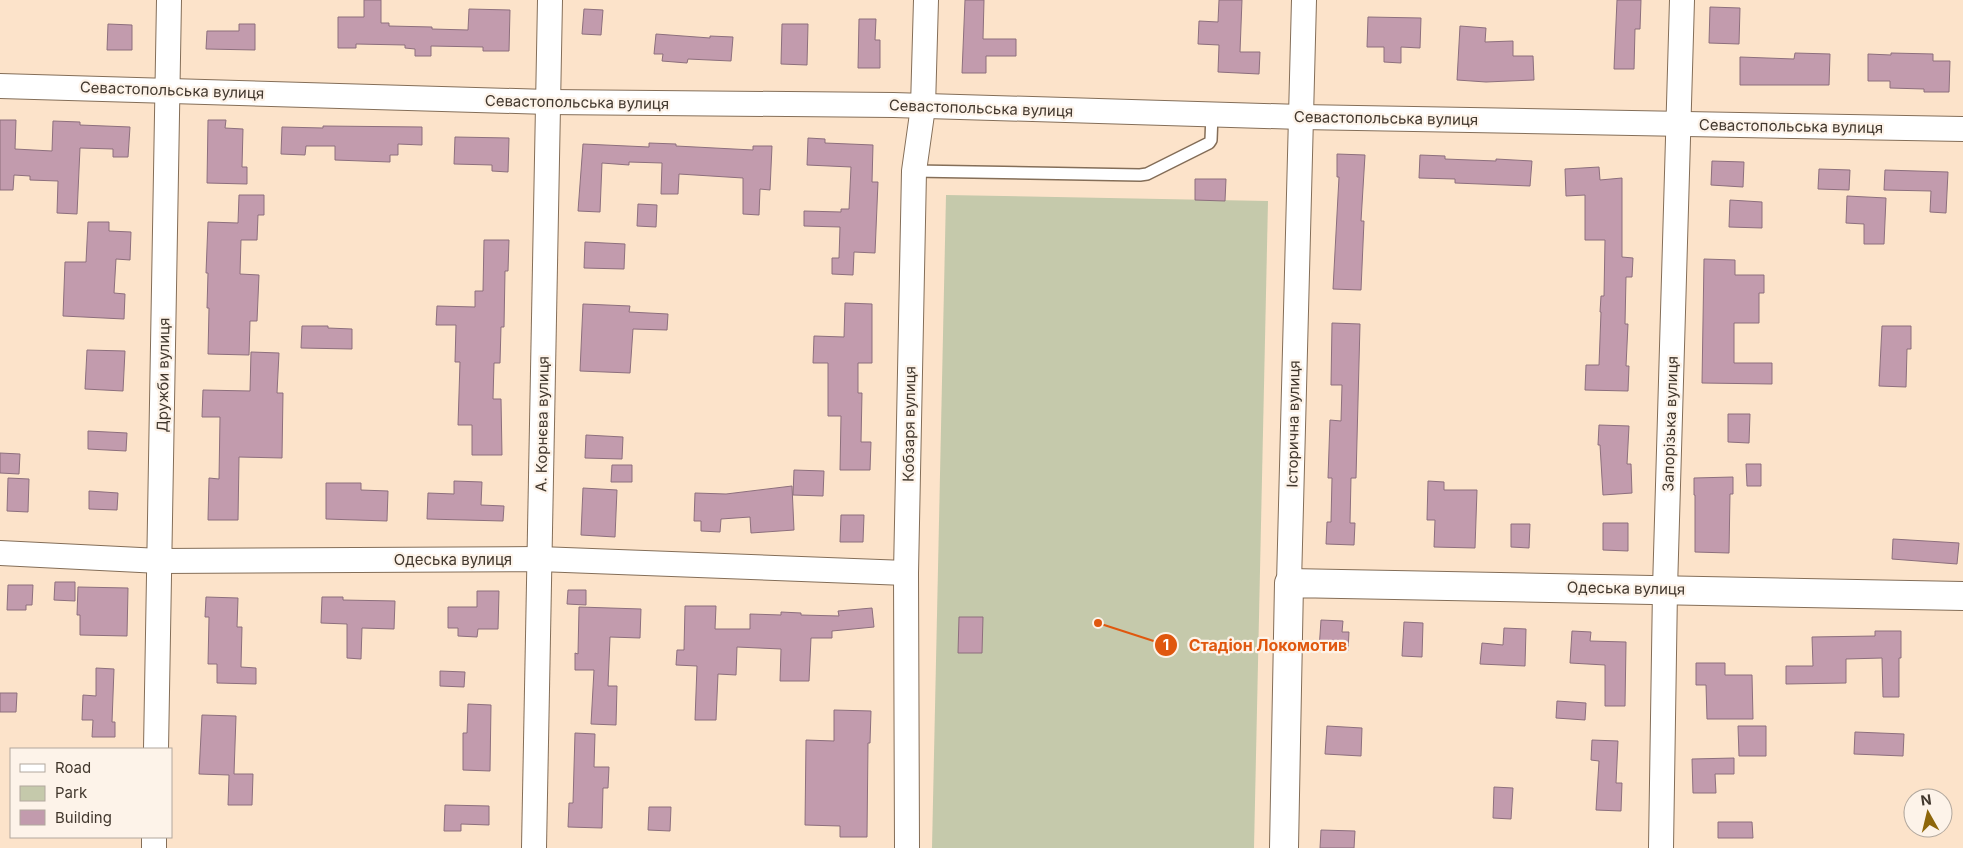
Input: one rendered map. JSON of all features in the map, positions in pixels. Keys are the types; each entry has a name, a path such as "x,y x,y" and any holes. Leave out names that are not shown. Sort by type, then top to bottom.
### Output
{"street":[{"name":"Дружби вулиця","path":"156,748 169,0"},
{"name":"А. Корнєва вулиця","path":"534,848 550,0"},
{"name":"Кобзаря вулиця","path":"907,848 906,573 914,171 923,107 926,0"},
{"name":"Історична вулиця","path":"1284,848 1304,0"},
{"name":"Запорізька вулиця","path":"1661,848 1682,0"},
{"name":"Севастопольська вулиця","path":"0,86 548,102 923,107 1301,117 1963,129"},
{"name":"Одеська вулиця","path":"0,553 160,561 539,559 906,573"},
{"name":"Одеська вулиця","path":"1289,583 1963,596"}],"lane":[{"path":"914,171 1144,175 1209,143 1212,135 1212,114"}],"green space":[{"path":"946,195 1268,201 1254,848 932,848"}],"building":[{"path":"364,0 381,0 381,23 389,23 389,26 432,27 432,29 468,30 469,9 510,10 509,51 483,51 483,47 431,46 431,56 415,56 415,49 405,48 405,45 356,44 356,48 338,48 338,17 364,17"},
{"path":"965,0 984,0 983,39 1016,39 1016,56 986,56 986,73 962,73"},
{"path":"1219,0 1242,0 1240,52 1260,52 1259,74 1218,72 1219,45 1198,44 1199,21 1218,22"},
{"path":"1617,0 1641,0 1640,29 1635,29 1634,69 1614,69"},
{"path":"1710,7 1740,8 1739,44 1709,43"},
{"path":"584,9 603,10 601,35 582,34"},
{"path":"1368,17 1421,18 1420,48 1401,47 1401,63 1384,62 1384,47 1367,47"},
{"path":"859,19 876,19 875,40 880,40 880,68 858,68"},
{"path":"108,24 132,25 132,50 107,50"},
{"path":"239,24 255,24 255,50 206,49 207,31 239,31"},
{"path":"782,24 808,24 807,65 781,64"},
{"path":"1460,26 1486,28 1485,42 1513,41 1513,56 1533,56 1534,80 1486,82 1457,80"},
{"path":"656,34 710,38 710,36 733,37 731,61 688,59 687,63 662,61 663,54 654,54"},
{"path":"1795,53 1830,54 1829,85 1740,85 1740,57 1794,59"},
{"path":"1891,53 1933,54 1933,61 1950,61 1949,92 1924,92 1924,89 1890,88 1890,81 1868,81 1868,54 1891,55"},
{"path":"0,120 16,120 15,149 52,151 53,121 80,122 80,125 130,127 128,157 113,157 113,149 80,148 77,214 57,213 58,181 30,180 30,176 14,175 13,190 0,190"},
{"path":"208,120 226,120 225,128 243,129 242,167 247,167 247,184 207,183"},
{"path":"323,126 422,127 422,145 398,144 398,155 390,155 390,162 335,160 335,146 306,146 305,155 281,154 282,127 323,128"},
{"path":"455,137 509,138 508,172 492,171 492,165 454,164"},
{"path":"808,138 825,139 825,143 873,145 872,182 878,182 875,253 854,252 853,275 832,274 832,258 839,258 840,227 804,226 804,211 841,212 841,209 849,209 851,167 807,165"},
{"path":"649,143 753,150 753,146 772,146 770,190 760,189 759,215 743,214 743,178 679,174 678,194 661,194 662,163 629,162 629,165 602,163 600,212 578,211 583,144 649,147"},
{"path":"1337,154 1365,155 1361,221 1364,221 1361,290 1333,289 1339,177 1337,177"},
{"path":"1420,155 1445,156 1445,159 1532,161 1530,186 1455,183 1455,179 1419,178"},
{"path":"1712,161 1744,162 1743,187 1711,185"},
{"path":"1599,167 1600,180 1622,178 1622,257 1633,258 1632,277 1626,277 1625,324 1628,324 1626,366 1629,366 1628,391 1585,390 1586,365 1599,365 1601,296 1604,296 1605,240 1585,240 1585,195 1566,196 1565,169"},
{"path":"1819,169 1850,170 1849,190 1818,189"},
{"path":"1885,170 1948,172 1946,213 1930,212 1931,191 1884,190"},
{"path":"1195,179 1226,179 1225,201 1195,200"},
{"path":"239,195 264,195 264,215 258,215 257,240 241,240 240,274 259,275 257,321 250,321 249,355 208,354 209,308 207,308 208,273 206,273 208,222 238,223"},
{"path":"1847,196 1886,198 1884,244 1864,244 1864,224 1846,223"},
{"path":"1730,200 1762,202 1762,228 1729,227"},
{"path":"638,204 657,205 656,227 637,226"},
{"path":"88,222 109,222 109,231 131,232 130,260 116,259 114,293 125,294 124,319 63,316 65,262 86,262"},
{"path":"484,240 509,240 508,271 505,271 504,327 501,327 500,363 494,363 493,399 501,399 502,455 472,455 472,425 458,425 460,362 455,362 456,325 436,325 437,306 475,307 475,291 483,291"},
{"path":"585,242 625,244 624,269 584,268"},
{"path":"1704,259 1735,260 1735,275 1764,275 1764,293 1759,293 1759,323 1734,323 1734,363 1772,363 1772,384 1702,383"},
{"path":"845,303 872,304 872,363 858,363 858,393 862,393 861,442 871,442 870,470 840,470 841,416 828,416 828,363 813,363 814,336 844,337"},
{"path":"583,304 630,306 629,312 668,314 667,330 633,329 630,373 580,371"},
{"path":"1332,323 1360,324 1356,478 1351,478 1350,523 1355,523 1354,545 1326,544 1327,522 1331,522 1332,478 1328,478 1330,420 1341,421 1342,385 1331,385"},
{"path":"302,326 328,326 328,328 352,329 352,349 301,348"},
{"path":"1882,326 1911,326 1911,349 1907,349 1906,387 1879,386"},
{"path":"87,350 125,351 123,391 85,389"},
{"path":"251,352 279,353 277,393 283,393 282,458 239,457 238,520 208,520 209,478 219,479 220,417 202,417 203,390 250,391"},
{"path":"1728,414 1750,414 1749,443 1728,442"},
{"path":"1599,425 1629,426 1627,464 1631,464 1632,493 1603,495 1600,445 1598,445"},
{"path":"88,431 127,433 126,451 88,449"},
{"path":"586,435 623,437 622,459 585,458"},
{"path":"0,453 20,454 19,474 0,473"},
{"path":"1746,464 1761,464 1761,486 1747,486"},
{"path":"612,465 632,465 632,482 611,482"},
{"path":"794,470 824,471 823,496 793,495"},
{"path":"1733,477 1733,494 1730,494 1729,553 1695,552 1694,478"},
{"path":"8,478 29,479 28,512 7,511"},
{"path":"454,481 482,482 481,505 504,506 503,521 427,519 428,493 454,494"},
{"path":"1428,481 1444,482 1444,490 1477,490 1475,548 1434,547 1435,520 1427,520"},
{"path":"326,483 361,483 361,490 388,491 387,521 326,519"},
{"path":"792,486 794,530 751,533 750,517 721,519 720,532 701,531 701,521 694,521 695,493 726,494"},
{"path":"583,488 617,490 615,537 581,535"},
{"path":"89,491 118,493 117,510 89,509"},
{"path":"841,515 864,515 863,542 840,542"},
{"path":"1603,523 1628,523 1628,551 1603,550"},
{"path":"1511,524 1530,524 1529,548 1511,547"},
{"path":"1893,539 1959,543 1957,564 1892,559"},
{"path":"55,582 75,582 75,601 54,600"},
{"path":"8,585 33,585 32,605 26,605 26,610 7,610"},
{"path":"78,587 128,588 127,636 80,635 80,615 77,615"},
{"path":"568,590 586,590 586,605 567,604"},
{"path":"477,591 499,591 498,629 478,629 477,637 458,636 458,628 448,628 448,607 477,607"},
{"path":"206,597 238,598 237,627 242,627 241,667 256,668 256,684 217,683 217,664 208,664 209,617 205,617"},
{"path":"322,597 343,597 343,600 395,601 394,629 362,628 361,659 347,658 347,624 321,623"},
{"path":"685,606 716,606 715,629 750,629 750,614 781,615 781,612 801,613 801,615 839,616 838,611 872,608 874,627 832,631 832,638 811,638 809,681 780,681 781,649 737,647 736,675 718,674 716,720 695,720 697,666 676,665 677,650 684,650"},
{"path":"579,607 641,609 640,638 610,637 608,686 617,686 616,725 591,724 594,670 575,670 575,653 578,654"},
{"path":"959,617 983,617 982,653 958,653"},
{"path":"1321,620 1343,621 1342,632 1349,632 1348,651 1319,650"},
{"path":"1404,622 1423,623 1422,657 1402,656"},
{"path":"1504,628 1526,629 1525,666 1480,664 1482,643 1503,645"},
{"path":"1572,631 1591,632 1590,641 1626,642 1625,706 1605,706 1605,665 1570,663"},
{"path":"1875,631 1901,631 1899,697 1883,697 1882,658 1846,659 1846,683 1786,684 1786,666 1813,666 1812,637 1875,636"},
{"path":"1696,663 1725,663 1725,675 1752,675 1753,719 1707,719 1706,685 1696,685"},
{"path":"96,668 114,669 112,722 115,722 115,737 92,737 93,720 82,720 83,695 96,696"},
{"path":"440,671 465,672 464,687 440,686"},
{"path":"0,693 17,693 16,712 0,712"},
{"path":"1557,701 1586,703 1585,720 1556,718"},
{"path":"468,704 491,705 490,771 463,770 463,733 467,733"},
{"path":"834,710 871,711 870,743 868,743 867,837 840,837 840,826 805,825 806,740 834,741"},
{"path":"202,715 236,716 234,774 253,774 252,805 228,805 229,775 199,774"},
{"path":"1327,726 1362,728 1361,756 1325,754"},
{"path":"1738,726 1766,726 1766,756 1739,756"},
{"path":"1855,732 1904,734 1903,756 1854,754"},
{"path":"575,733 595,734 594,767 609,767 608,788 603,788 602,828 568,827 569,803 573,803"},
{"path":"1592,740 1618,741 1616,783 1622,783 1621,811 1596,810 1599,761 1591,760"},
{"path":"1734,758 1734,774 1715,774 1716,793 1693,793 1692,759"},
{"path":"1494,787 1513,788 1511,819 1493,818"},
{"path":"445,805 489,806 489,825 461,824 461,831 444,831"},
{"path":"649,807 671,807 670,831 648,830"},
{"path":"1718,822 1752,822 1753,838 1718,838"},
{"path":"1321,830 1355,831 1354,848 1320,848"}],"place":[{"name":"Стадіон Локомотив","path":"1098,623"}]}
